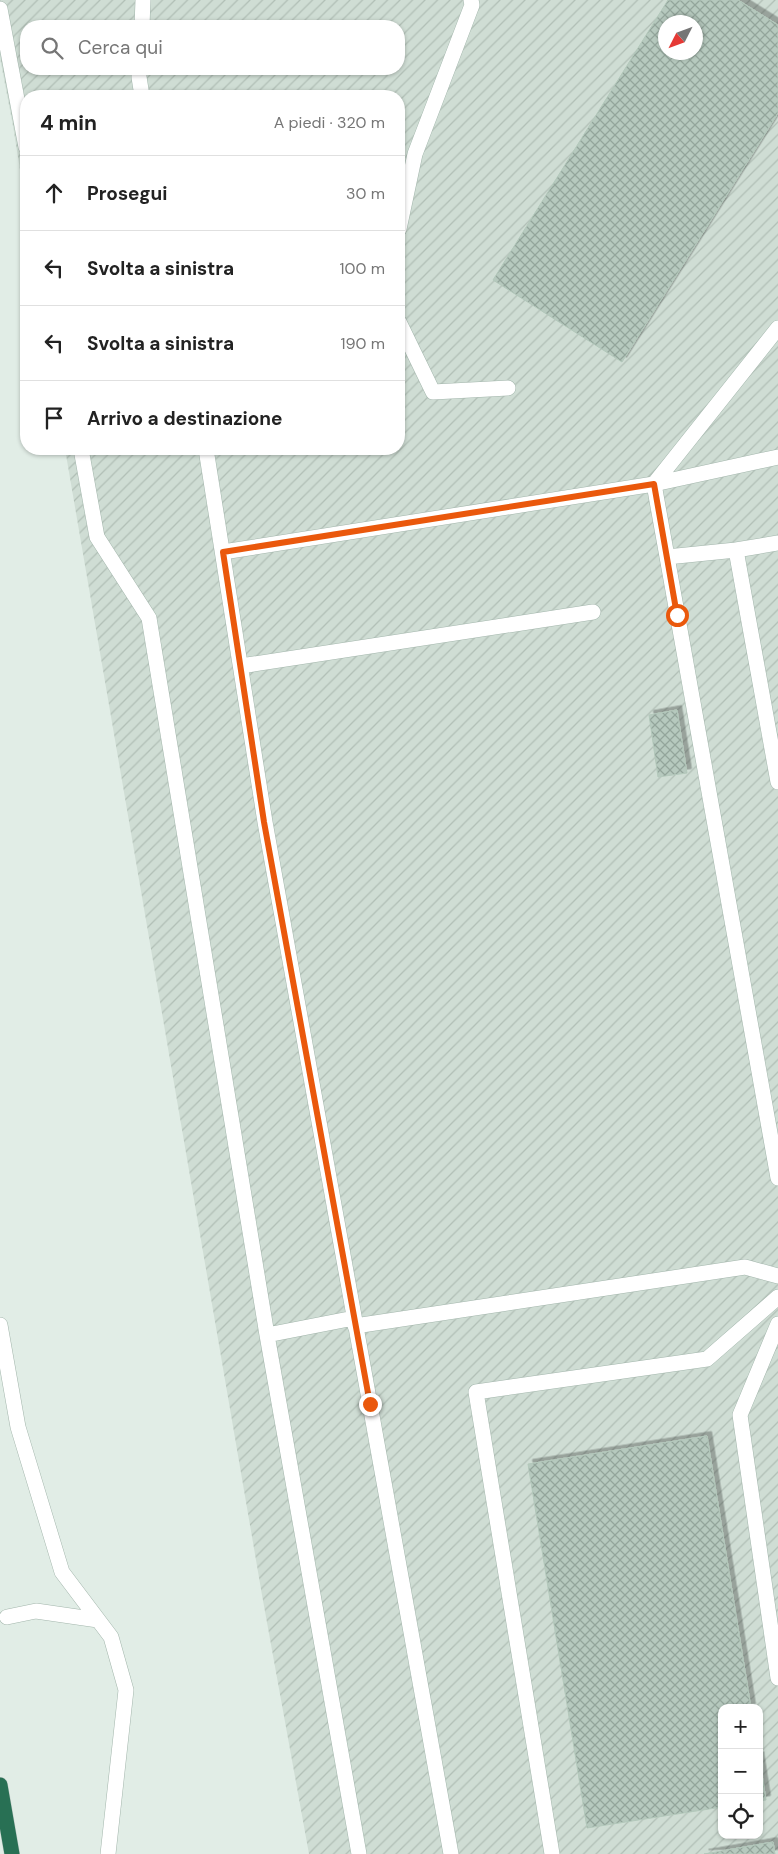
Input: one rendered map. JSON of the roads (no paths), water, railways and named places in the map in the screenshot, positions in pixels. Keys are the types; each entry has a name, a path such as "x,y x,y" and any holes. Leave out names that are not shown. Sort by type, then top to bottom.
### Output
{"highway":[{"path":"0,1785 12,1854"}],"lane":[{"path":"142,20 144,0"},
{"path":"405,201 415,154 472,5 471,0"},
{"path":"0,9 20,115"},
{"path":"139,75 141,90"},
{"path":"778,328 654,484 778,1178"},
{"path":"405,334 433,392 508,388"},
{"path":"82,455 97,538 149,618 267,1334 359,1854"},
{"path":"207,455 264,822 451,1854"},
{"path":"223,552 654,484 778,457"},
{"path":"667,557 736,550 778,542"},
{"path":"736,550 778,782"},
{"path":"241,666 593,612"},
{"path":"267,1334 745,1267 778,1276"},
{"path":"552,1854 476,1392 708,1359 778,1297"},
{"path":"778,1324 740,1415 778,1678"},
{"path":"0,1325 18,1427 62,1572 111,1637 126,1690 108,1854"},
{"path":"7,1617 36,1611 98,1620"}]}
